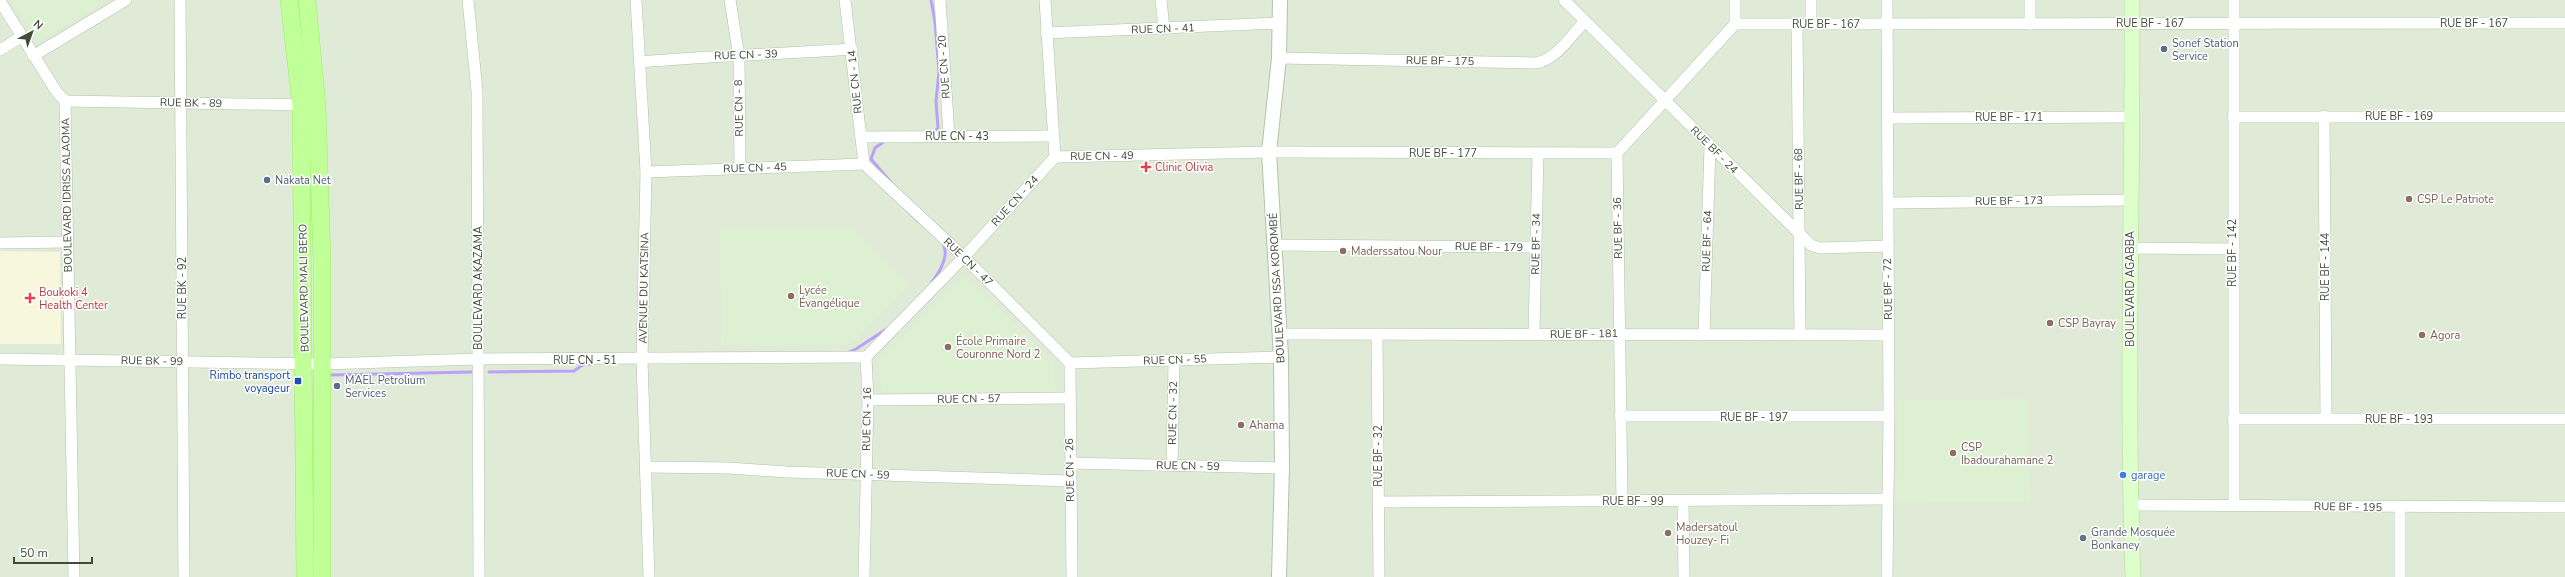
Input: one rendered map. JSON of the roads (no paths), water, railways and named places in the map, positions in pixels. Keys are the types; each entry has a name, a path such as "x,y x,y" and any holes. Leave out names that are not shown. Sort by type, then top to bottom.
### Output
{"main road":[{"name":"BOULEVARD MALI BERO","path":"289,0 309,105 304,364 305,577"},
{"name":"BOULEVARD MALI BERO","path":"306,0 309,105 324,364 322,577"},
{"name":"BOULEVARD AGABBA","path":"2132,0 2130,200 2130,505 2133,577"}],"street":[{"path":"33,56 126,0"},
{"name":"RUE BK - 92","path":"180,0 184,577"},
{"name":"BOULEVARD AKAZAMA","path":"468,0 477,91 479,577"},
{"name":"AVENUE DU KATSINA","path":"636,0 646,172 642,360 649,577"},
{"name":"RUE CN - 8","path":"730,0 739,57 740,168"},
{"name":"RUE CN - 14","path":"845,0 852,49 864,164"},
{"name":"RUE CN - 20","path":"940,0 949,135"},
{"path":"1045,0 1052,136 1055,157"},
{"path":"1161,0 1164,29"},
{"name":"BOULEVARD ISSA KOROMBÉ","path":"1279,577 1282,468 1281,357 1269,152 1279,58 1280,0"},
{"name":"RUE BF - 24","path":"1564,0 1664,102 1800,236 1811,245 1820,248 1888,246"},
{"path":"1617,153 1735,24 1735,0"},
{"path":"1811,0 1811,24"},
{"name":"RUE BF - 72","path":"1887,0 1889,203 1887,577"},
{"path":"2030,0 2030,24"},
{"name":"RUE BF - 142","path":"2234,0 2232,249 2234,505"},
{"name":"BOULEVARD IDRISS ALAOMA","path":"0,1 33,56 65,101 74,577"},
{"name":"RUE BF - 175","path":"1279,58 1536,63 1545,61 1553,55 1584,22"},
{"name":"RUE CN - 41","path":"1046,33 1280,23"},
{"name":"RUE BF - 167","path":"1735,24 2565,23"},
{"name":"RUE BF - 68","path":"1797,24 1800,335"},
{"path":"0,50 21,37"},
{"name":"RUE CN - 39","path":"640,62 704,56 739,57 852,49"},
{"name":"RUE BK - 89","path":"65,101 309,105"},
{"name":"RUE BF - 144","path":"2324,116 2326,418"},
{"name":"RUE BF - 171","path":"1888,118 2131,117"},
{"name":"RUE BF - 169","path":"2234,117 2565,117"},
{"name":"RUE CN - 43","path":"861,137 949,135 1052,136"},
{"name":"RUE BF - 64","path":"1704,335 1710,146"},
{"name":"RUE BF - 177","path":"1269,152 1617,153"},
{"name":"RUE CN - 49","path":"1055,157 1269,152"},
{"name":"RUE BF - 34","path":"1534,334 1538,153"},
{"name":"RUE BF - 36","path":"1617,153 1622,501"},
{"name":"RUE CN - 24","path":"866,357 964,257 1055,157"},
{"name":"RUE CN - 45","path":"646,172 864,164"},
{"name":"RUE CN - 47","path":"864,164 964,257 1070,363"},
{"name":"RUE BF - 173","path":"1889,203 2130,200"},
{"path":"0,243 68,242"},
{"name":"RUE BF - 179","path":"1274,245 1536,247"},
{"path":"2130,248 2232,249"},
{"name":"RUE BF - 181","path":"1279,334 1619,333 1704,335 1889,335"},
{"name":"RUE BF - 32","path":"1378,334 1379,577"},
{"name":"RUE CN - 51","path":"304,364 478,359 642,360 866,357"},
{"name":"RUE CN - 16","path":"864,577 868,400 866,357"},
{"name":"RUE CN - 55","path":"1070,363 1281,357"},
{"name":"RUE BK - 99","path":"0,359 304,364"},
{"name":"RUE CN - 32","path":"1172,465 1174,360"},
{"name":"RUE CN - 26","path":"1070,363 1069,398 1072,577"},
{"name":"RUE CN - 57","path":"868,400 1069,398"},
{"name":"RUE BF - 197","path":"1620,416 1889,416"},
{"name":"RUE BF - 193","path":"2233,418 2565,419"},
{"name":"RUE CN - 59","path":"1070,463 1282,468"},
{"name":"RUE CN - 59","path":"646,468 729,468 866,475 1070,481"},
{"name":"RUE BF - 99","path":"1378,502 1888,499"},
{"path":"1683,500 1684,577"},
{"name":"RUE BF - 195","path":"2130,505 2565,507"},
{"path":"2400,507 2400,577"}],"waterway":[{"path":"931,0 935,22 939,72 936,101 938,128 934,133"},
{"path":"885,141 875,148 871,159 894,186"},
{"path":"908,211 918,221"},
{"path":"932,282 943,264 945,253 943,244"},
{"path":"847,353 856,349 885,330"},
{"path":"489,372 574,371 584,364 592,364"},
{"path":"330,375 472,372"}],"place":[{"name":"Sonef Station Service","path":"2164,49"},
{"name":"Clinic Olivia","path":"1146,167"},
{"name":"Nakata Net","path":"267,180"},
{"name":"CSP Le Patriote","path":"2409,199"},
{"name":"Maderssatou Nour","path":"1343,251"},
{"name":"Lycée Évangélique","path":"791,296"},
{"name":"Boukoki 4 Health Center","path":"30,298"},
{"name":"CSP Bayray","path":"2050,323"},
{"name":"Agora","path":"2422,335"},
{"name":"École Primaire Couronne Nord 2","path":"948,347"},
{"name":"Rimbo transport voyageur","path":"298,381"},
{"name":"MAEL Petrolium Services","path":"337,386"},
{"name":"Ahama","path":"1241,425"},
{"name":"CSP Ibadourahamane 2","path":"1953,453"},
{"name":"garage","path":"2123,475"},
{"name":"Madersatoul Houzey- Fi","path":"1668,533"},
{"name":"Grande Mosquée Bonkaney","path":"2083,538"}]}
